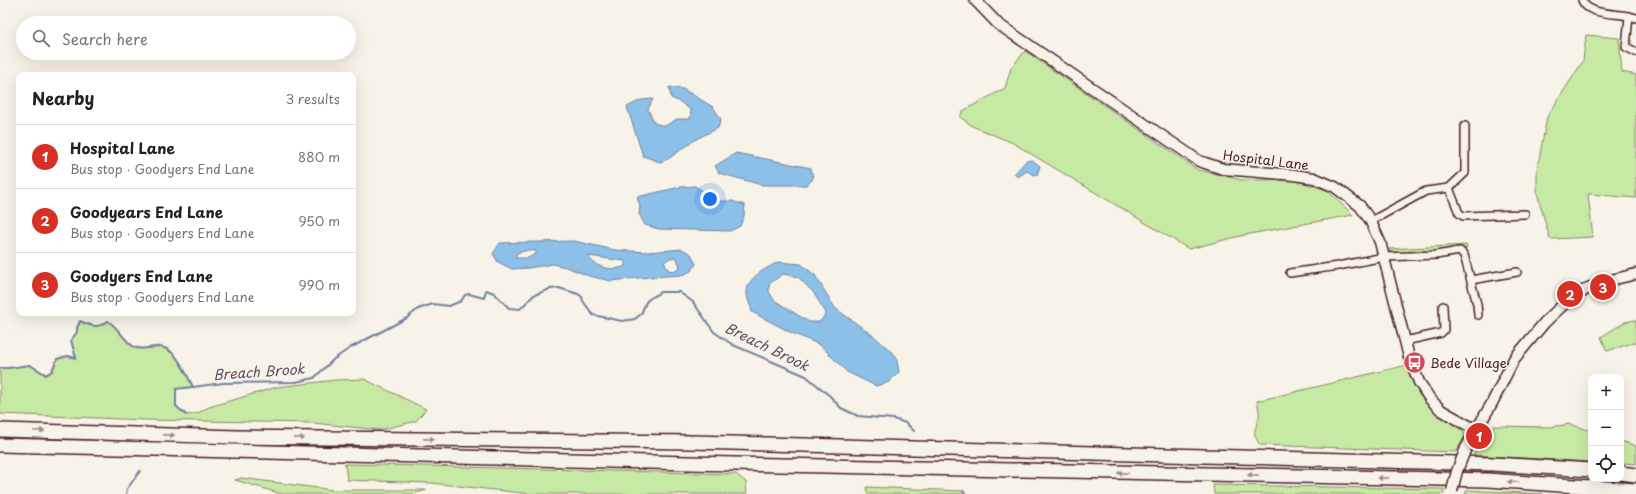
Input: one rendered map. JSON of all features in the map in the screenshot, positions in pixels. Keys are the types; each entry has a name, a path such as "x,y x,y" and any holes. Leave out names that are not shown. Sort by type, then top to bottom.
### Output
{"highway":[{"path":"0,430 237,437 692,442 1492,464 1588,470"},
{"path":"0,445 696,464 1488,480 1636,490"},
{"path":"1624,473 1636,475"}],"street":[{"name":"Hospital Lane","path":"976,0 998,24 1200,161 1224,169 1304,176 1325,182 1354,200 1371,221 1380,242 1413,369 1424,391 1441,410 1476,430"},
{"path":"1582,0 1592,11 1634,15 1626,47 1636,52"},
{"path":"1371,221 1426,192 1449,188 1465,173 1465,126"},
{"path":"1449,188 1459,213 1464,216 1525,214"},
{"path":"1290,273 1384,257 1436,255 1460,251 1464,255 1478,315"},
{"path":"1471,280 1517,272"},
{"path":"1452,492 1457,472 1466,448 1514,359 1526,343 1555,312 1588,288 1607,281 1636,274"},
{"path":"1405,341 1441,333 1444,330 1443,306"}],"green space":[{"path":"1586,35 1619,38 1622,72 1636,75 1636,198 1588,194 1593,237 1550,239 1537,193 1537,170 1547,117 1583,61"},
{"path":"1025,51 1198,170 1242,180 1293,180 1327,190 1353,215 1244,235 1189,249 1013,143 972,126 960,117 963,111 1005,88 1011,68"},
{"path":"1466,245 1467,248 1444,251 1392,254 1389,249"},
{"path":"1636,320 1636,342 1607,351 1601,337 1625,322"},
{"path":"80,321 97,326 108,321 127,341 136,348 166,348 170,350 180,362 193,387 176,389 176,406 187,415 198,413 209,407 277,387 336,380 364,379 426,409 416,421 380,430 313,423 145,420 0,414 0,368 30,365 46,374 52,371 57,359 68,356 76,358 71,340 77,332"},
{"path":"1407,365 1419,395 1453,425 1463,431 1465,436 1456,452 1260,445 1255,437 1259,418 1257,401"},
{"path":"1570,424 1588,430 1588,462 1474,455 1484,435 1494,426 1550,427"},
{"path":"1624,442 1636,446 1636,464 1624,463"},
{"path":"345,464 736,474 746,482 747,494 531,494 431,483 347,480"},
{"path":"241,478 333,490 427,490 413,494 282,494 235,480"},
{"path":"1213,485 1444,489 1444,494 1214,494"},
{"path":"866,487 963,491 966,494 868,494"},
{"path":"1467,490 1543,494 1465,494"}],"water":[{"path":"669,87 683,89 713,107 721,119 718,128 698,138 668,159 660,162 643,156 627,107 641,100 653,99 648,109 654,123 665,126 677,119 690,119 691,110 680,102 671,98"},
{"path":"736,153 811,168 813,179 807,185 762,185 719,173 715,166"},
{"path":"1032,160 1040,166 1037,175 1027,171 1018,177 1014,174 1026,161"},
{"path":"695,186 719,201 732,201 745,205 744,216 740,226 730,231 659,229 645,225 639,214 640,206 637,197 680,187"},
{"path":"574,241 615,250 648,252 682,249 691,254 696,264 691,271 682,275 611,281 589,276 566,267 552,264 512,269 498,262 493,254 500,243","holes":["528,250 536,251 536,254 528,258 515,258 517,253","588,256 625,261 625,266 610,269 600,266","670,258 677,258 680,267 676,271 668,270 664,262"]},
{"path":"778,262 801,264 815,275 835,308 875,337 896,356 899,372 889,382 876,386 847,372 820,345 790,332 752,312 747,296 750,283 758,274","holes":["783,274 798,277 813,292 826,313 820,322 809,322 774,300 769,292 769,284"]}],"waterway":[{"name":"Breach Brook","path":"0,368 30,365 46,375 52,371 57,359 68,356 76,358 71,340 77,332 80,321 94,326 104,324 108,321 134,347 142,349 162,347 174,354 183,367 193,387 223,383 296,382 314,378 334,359 350,348 407,318 418,309 433,304 449,306 461,301 465,295 469,294 484,298 486,290 494,293 509,308 520,309 534,295 550,289 559,288 578,294 582,297 583,301 593,315 622,321 635,319 641,314 646,302 661,292 679,292 693,302 714,332 733,345 806,376 830,396 841,408 858,416 893,419 906,423 914,431"},
{"path":"186,415 176,406 176,389 192,387"},
{"path":"126,494 127,489 140,471"},
{"name":"Breach Brook","path":"963,491 966,494"}],"place":[{"name":"Goodyers End Lane","path":"1603,287"},
{"name":"Goodyears End Lane","path":"1570,294"},
{"name":"Bede Village","path":"1415,363"},
{"name":"Hospital Lane","path":"1479,436"}]}
